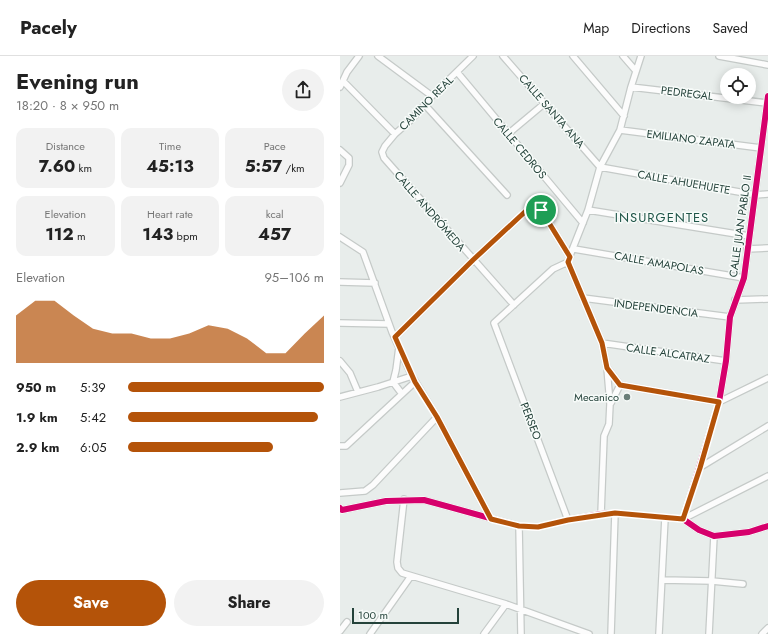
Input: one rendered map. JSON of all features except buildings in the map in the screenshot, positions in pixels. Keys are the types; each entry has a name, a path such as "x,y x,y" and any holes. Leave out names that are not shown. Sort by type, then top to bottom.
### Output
{"street":[{"path":"359,56 347,72 342,84 395,134"},
{"path":"378,56 432,96"},
{"name":"CAMINO REAL","path":"382,152 395,134 412,119 432,96 473,56"},
{"name":"CALLE SANTA ANA","path":"503,56 600,167"},
{"path":"573,56 624,116"},
{"path":"623,56 636,71"},
{"path":"514,305 553,269 569,259 588,210 600,167 620,130 630,86 641,56"},
{"path":"719,56 768,65"},
{"name":"CALLE CEDROS","path":"457,72 583,223"},
{"name":"PEDREGAL","path":"630,86 767,103"},
{"name":"CALLE JUAN PABLO II","path":"683,519 700,468 719,402 726,361 730,317 744,278 768,96"},
{"path":"508,134 545,103"},
{"path":"425,105 507,195"},
{"name":"EMILIANO ZAPATA","path":"620,130 761,148"},
{"path":"340,150 349,158 349,165 340,183"},
{"name":"CALLE ANDRÓMEDA","path":"382,152 384,158 514,305"},
{"name":"CALLE AHUEHUETE","path":"600,167 756,195 768,194"},
{"path":"395,337 473,260 528,209 535,207 541,210 569,259 583,298 602,343 607,368 610,404 608,424 604,436 601,514"},
{"path":"588,210 749,236"},
{"path":"340,237 363,252 389,324 412,376 437,417 491,519"},
{"path":"747,249 768,248"},
{"name":"CALLE AMAPOLAS","path":"574,249 744,278"},
{"path":"340,282 375,283"},
{"name":"INDEPENDENCIA","path":"583,298 730,317"},
{"path":"735,300 768,299"},
{"name":"PERSEO","path":"514,305 494,323 568,520"},
{"path":"340,323 389,324"},
{"name":"CALLE ALCATRAZ","path":"602,343 726,361"},
{"path":"393,382 399,347"},
{"path":"340,362 350,373 358,392"},
{"path":"607,368 620,385 719,402 768,378"},
{"path":"340,397 412,376"},
{"path":"393,382 402,394"},
{"path":"340,446 346,446 415,382"},
{"path":"610,404 620,385"},
{"path":"340,494 365,491 373,485 437,417"},
{"path":"700,468 768,426"},
{"path":"340,508 342,510 404,499 424,500 519,526 538,527 601,514 615,513 683,519 768,476"},
{"path":"404,499 397,562 398,568 402,573 520,608 589,634"},
{"path":"611,634 615,513"},
{"path":"659,634 665,518"},
{"path":"683,519 699,530 714,536 749,532 768,526"},
{"path":"519,526 521,634"},
{"path":"709,634 714,536"},
{"path":"370,634 411,576"},
{"path":"662,580 712,581 743,584"},
{"path":"484,634 506,604"},
{"path":"340,631 347,622"},
{"path":"762,634 768,628"}],"cycle path":[{"path":"683,519 719,402 726,361 730,317 744,278 768,96"},
{"path":"340,508 342,510 386,501 424,500 519,526 538,527 568,520 615,513 683,519 699,530 714,536 749,532 768,526"}],"place":[{"name":"Mecanico","path":"627,397"}],"district":[{"name":"INSURGENTES","path":"662,217"}],"route":[{"path":"535,207 541,210 570,257 568,262 602,343 607,368 620,385 719,402 700,468 683,519 615,513 568,520 538,527 519,526 491,519 437,417 415,382 395,337 473,260 528,209 535,207"}]}
